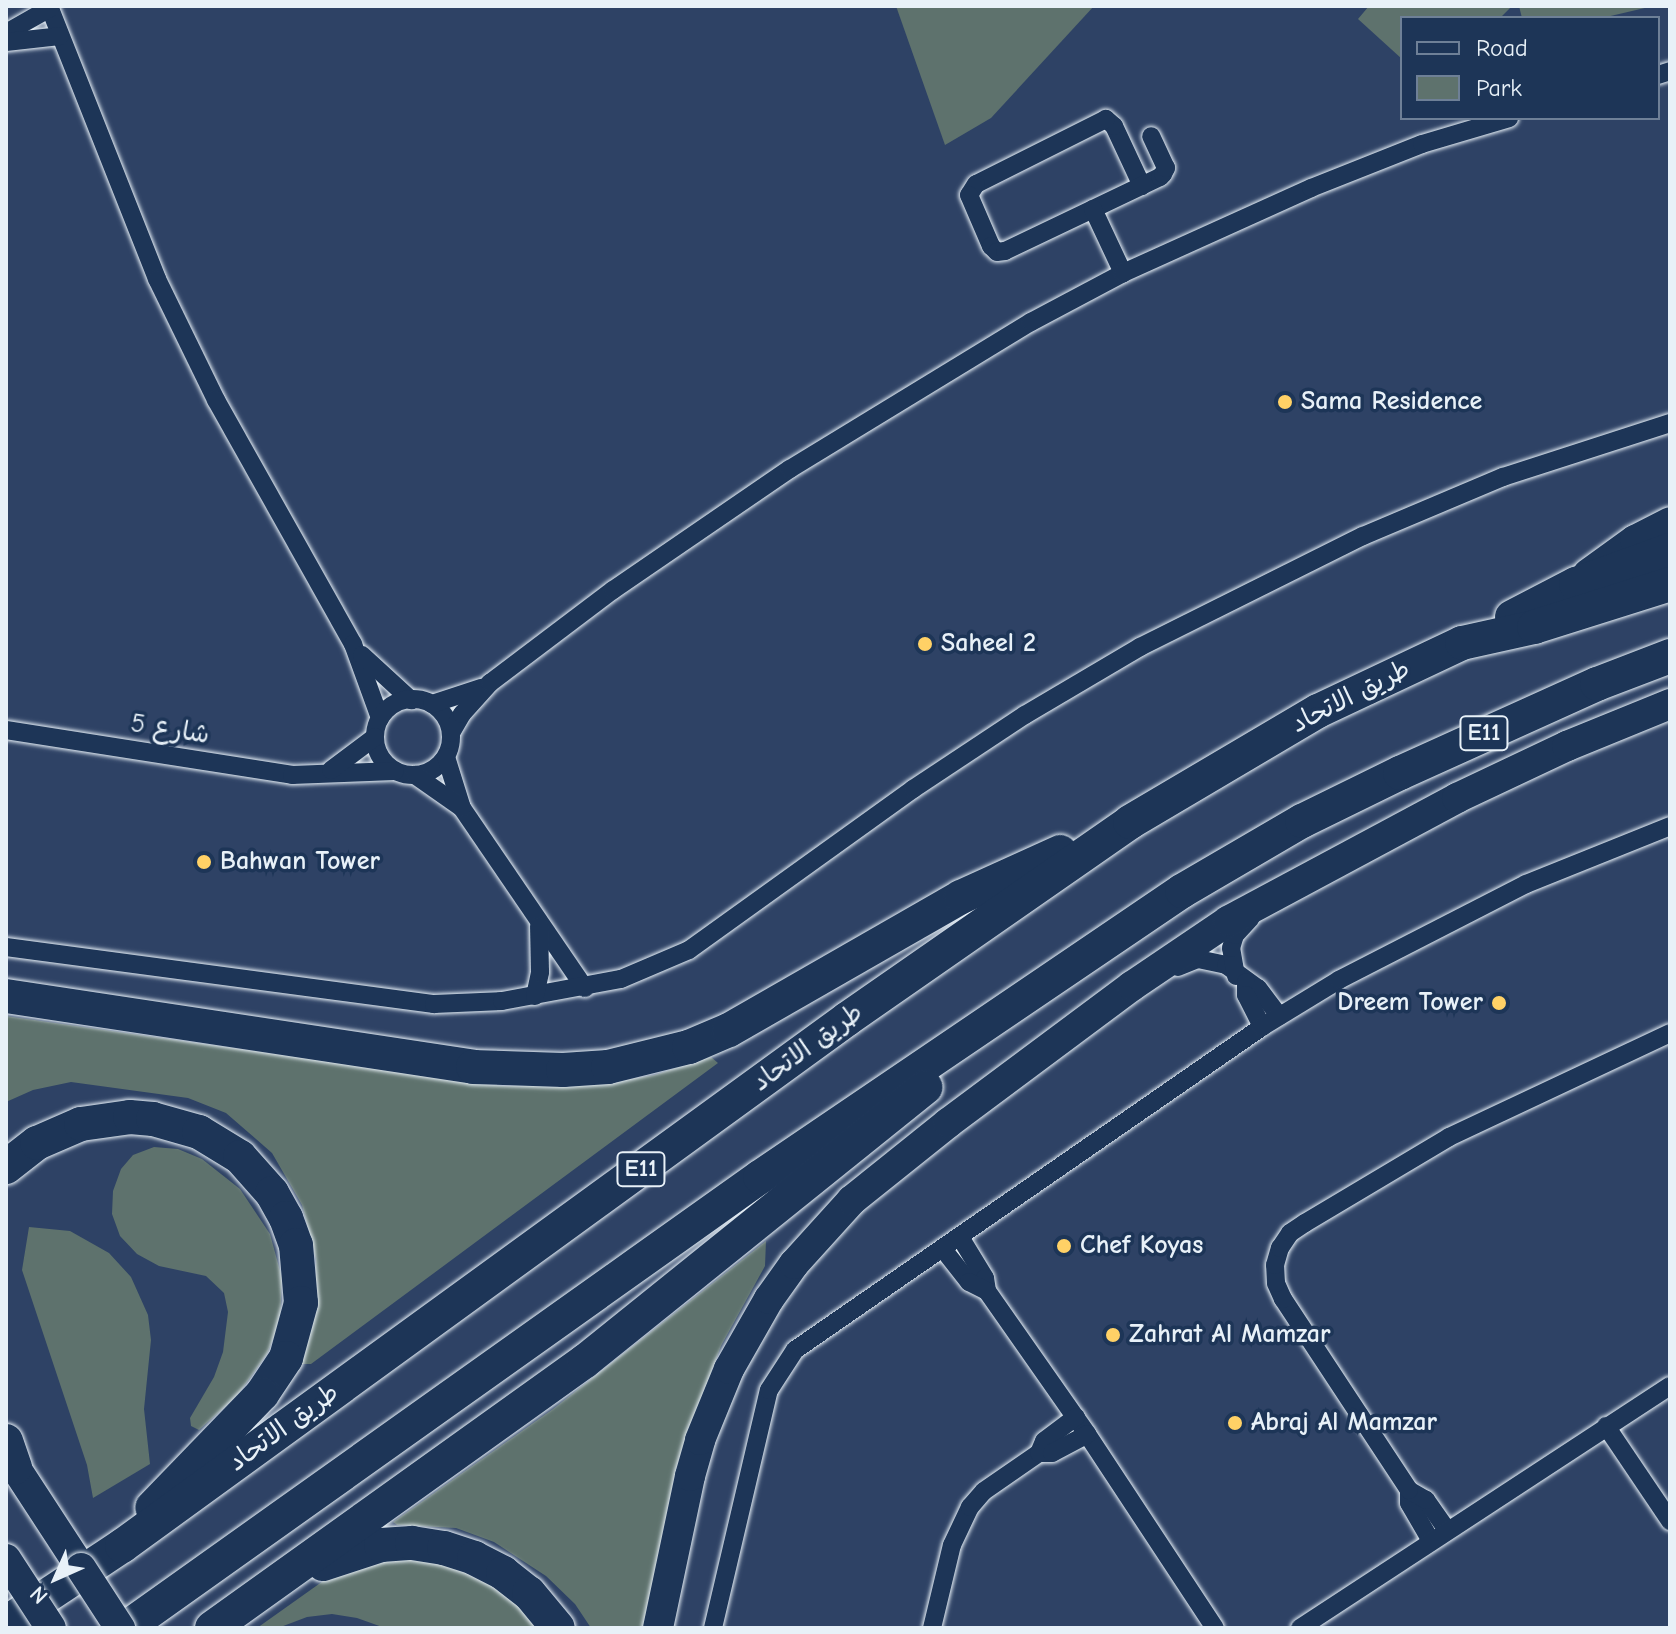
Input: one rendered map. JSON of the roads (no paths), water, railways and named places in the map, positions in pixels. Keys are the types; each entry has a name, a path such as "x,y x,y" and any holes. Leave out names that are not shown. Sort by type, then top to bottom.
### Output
{"highway":[{"path":"1462,643 1576,584 1670,550"},
{"name":"طريق الاتحاد","path":"6,1623 122,1546 859,1010 1130,822 1318,711 1462,643 1534,627 1670,584"},
{"name":"E11","path":"123,1628 771,1169 1182,891 1302,821 1497,727 1670,656"},
{"path":"6,996 473,1067 563,1070 608,1067 689,1047 729,1030 961,897 1130,822"},
{"path":"225,1619 585,1361 955,1064 1039,986"},
{"path":"6,1167 37,1143 81,1124 130,1117 177,1124 221,1143 257,1174 286,1218 296,1245 301,1303 286,1358 262,1394 188,1466 122,1546"},
{"path":"225,1619 343,1555 381,1545 412,1543 474,1558 503,1573 529,1593 558,1628"}],"main road":[{"path":"1576,584 1625,546 1670,522"},
{"path":"658,1628 690,1476 709,1416 746,1335 794,1264 852,1200 1132,986 1217,927 1498,778 1670,704"},
{"path":"9,1454 35,1499 123,1628"},
{"path":"6,1559 51,1628"}],"street":[{"path":"6,33 50,7 157,279 216,400 353,644 380,718 375,737 384,762 395,771 415,775 427,773 446,757"},
{"path":"6,42 60,36"},
{"path":"1142,186 1114,126 1106,119 976,184 969,195 991,246 1001,253 1142,186 1160,177 1166,168 1151,136"},
{"path":"585,988 462,808 446,757 451,733 471,703 490,683 603,597 790,469 967,360 1123,273 1360,167 1503,120"},
{"path":"1093,209 1123,273"},
{"path":"6,947 401,1002 468,1004 535,996 585,988 656,967 689,950 925,780 1025,715 1140,647 1363,536 1503,477 1670,423"},
{"path":"353,644 411,700"},
{"path":"380,718 399,702 411,700 432,704 464,696 490,683"},
{"path":"432,704 441,712 451,733"},
{"name":"شارع 5","path":"6,730 274,773 395,771"},
{"path":"325,774 375,737"},
{"path":"415,775 462,808"},
{"path":"713,1628 765,1407 777,1374 807,1340 1279,1016 1463,914 1565,868 1670,826"},
{"path":"1262,1027 1232,961 1235,935 1243,924 1295,886"},
{"path":"535,996 540,972 539,923"},
{"path":"1132,986 1198,959 1226,965 1262,993 1279,1016"},
{"path":"1447,1530 1426,1500 1409,1490 1283,1299 1276,1283 1275,1265 1280,1248 1290,1233 1305,1223 1449,1137 1670,1033"},
{"path":"960,1237 985,1278 987,1291 1218,1627"},
{"path":"943,1249 969,1282 987,1291"},
{"path":"1300,1628 1670,1386"},
{"path":"1039,1453 1044,1441 1076,1417"},
{"path":"1606,1426 1670,1521"},
{"path":"932,1628 952,1545 970,1507 1001,1478 1039,1453 1052,1453 1087,1434"},
{"path":"1409,1490 1409,1503 1431,1541"}],"place":[{"name":"Sama Residence","path":"1285,402"},
{"name":"Saheel 2","path":"925,644"},
{"name":"Bahwan Tower","path":"204,862"},
{"name":"Dreem Tower","path":"1499,1003"},
{"name":"Chef Koyas","path":"1064,1246"},
{"name":"Zahrat Al Mamzar","path":"1113,1335"},
{"name":"Abraj Al Mamzar","path":"1235,1423"}]}
